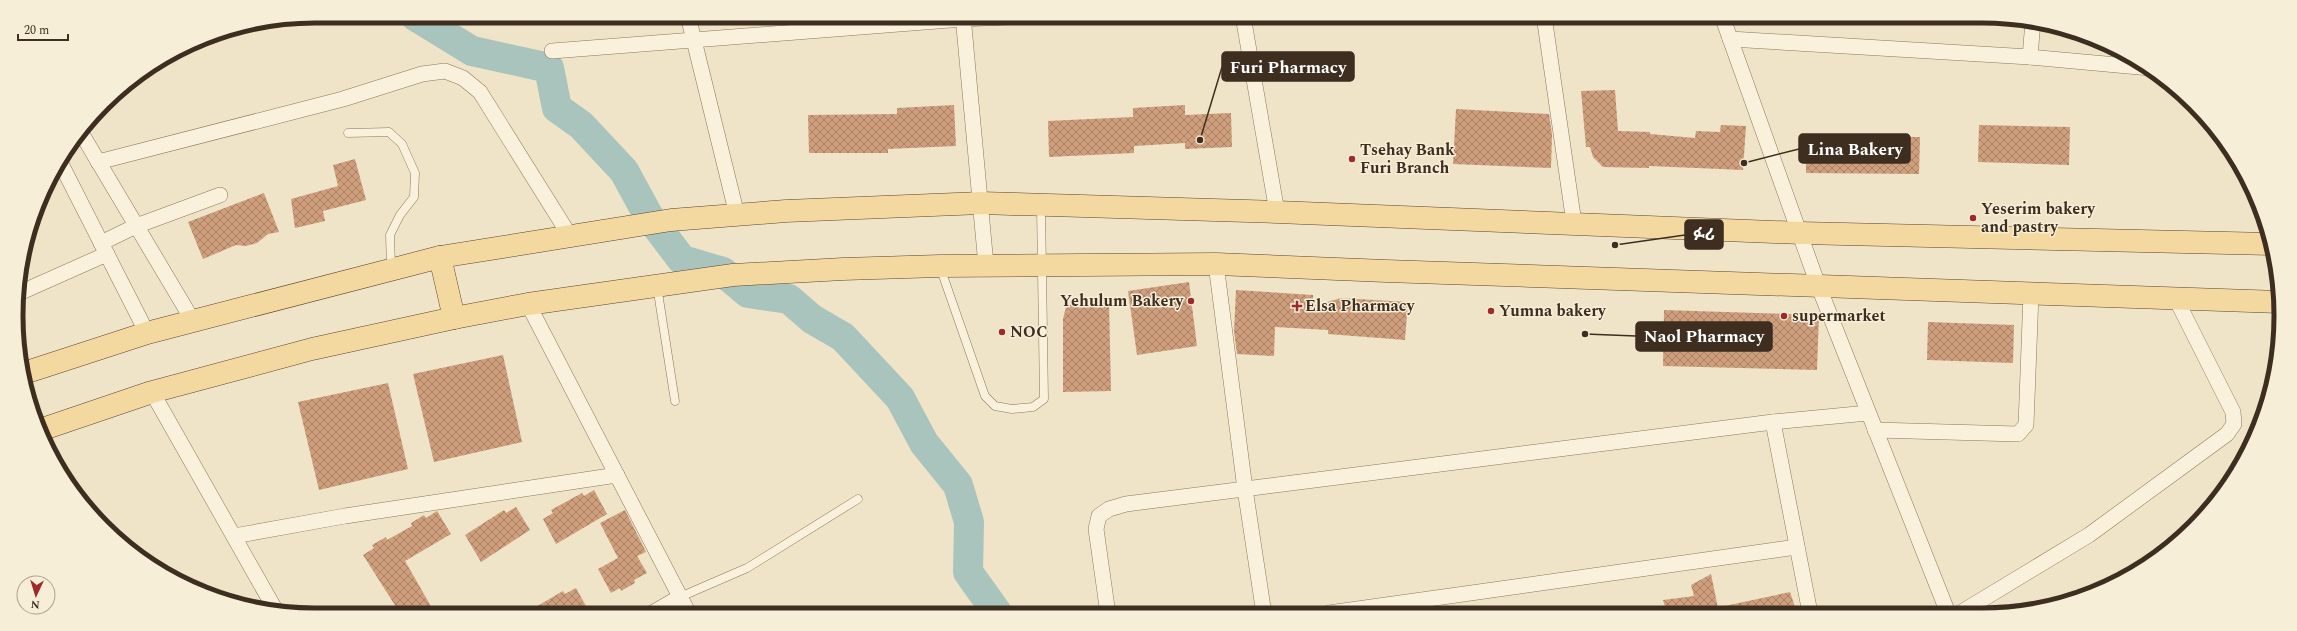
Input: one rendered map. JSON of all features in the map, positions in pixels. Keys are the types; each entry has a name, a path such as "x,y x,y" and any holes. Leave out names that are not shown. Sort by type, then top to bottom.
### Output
{"main road":[{"path":"29,371 147,333 391,268 440,257 671,220 737,215 981,204 1278,212 1801,233 2265,244"},
{"path":"440,257 454,318"},
{"path":"46,428 152,392 312,349 454,318 528,304 733,275 940,266 1216,264 1386,272 1818,285 2273,302"}],"street":[{"path":"689,23 737,215"},
{"path":"552,51 902,23"},
{"path":"963,23 986,265"},
{"path":"1244,23 1278,212"},
{"path":"1545,23 1574,223"},
{"path":"1724,23 1801,233 1818,285 1946,608"},
{"path":"2030,57 2032,28"},
{"path":"1730,39 2030,57 2135,67"},
{"path":"98,162 343,99 422,74 445,72 463,78 480,92 570,236"},
{"path":"83,137 193,321"},
{"path":"63,168 147,333"},
{"path":"25,290 104,249 136,226 220,195"},
{"path":"1216,264 1245,489 1263,608"},
{"path":"1875,430 2018,434 2023,431 2026,425 2030,294"},
{"path":"1968,608 2089,535 2227,434 2234,424 2233,412 2176,299"},
{"path":"528,304 686,608"},
{"path":"152,392 272,604"},
{"path":"1107,608 1096,529 1099,516 1109,509 1126,504 1773,422 1868,414"},
{"path":"1773,422 1809,608"},
{"path":"234,536 345,516 617,475"},
{"path":"1397,608 1797,547"},
{"path":"660,608 680,597"}],"lane":[{"path":"348,133 389,132 402,144 415,173 414,197 400,215 390,235 391,268"},
{"path":"940,266 985,396 995,406 1012,409 1033,407 1044,399 1041,206"},
{"path":"656,285 675,401"},
{"path":"680,597 747,568 858,499"}],"building":[{"path":"1615,90 1618,131 1650,132 1650,134 1695,138 1696,131 1720,132 1721,125 1746,126 1743,170 1649,166 1649,168 1603,167 1593,157 1590,147 1586,147 1581,91"},
{"path":"954,105 956,146 888,149 888,153 809,153 808,115 897,114 897,108"},
{"path":"1185,105 1185,115 1231,113 1232,147 1185,149 1185,143 1134,146 1134,153 1049,157 1048,121 1133,117 1133,108"},
{"path":"1456,109 1549,114 1552,134 1551,168 1453,164"},
{"path":"1979,125 2070,127 2069,165 1978,162"},
{"path":"1806,136 1920,137 1919,174 1806,173"},
{"path":"355,159 366,200 323,211 325,221 295,228 291,199 338,186 333,165"},
{"path":"264,193 279,232 268,234 257,243 246,246 236,245 203,259 188,222"},
{"path":"1189,282 1197,346 1137,355 1128,291"},
{"path":"1236,290 1313,295 1313,306 1341,298 1408,302 1405,340 1328,334 1328,330 1275,327 1274,356 1237,354 1234,331"},
{"path":"1074,302 1109,302 1111,391 1063,392 1063,319 1066,307"},
{"path":"1664,310 1819,315 1817,370 1663,366"},
{"path":"1928,322 2014,325 2013,363 1927,360"},
{"path":"503,355 522,442 434,462 413,374"},
{"path":"388,383 408,469 319,490 298,402"},
{"path":"594,490 607,514 556,544 543,519 553,513 551,510 582,493 584,496"},
{"path":"516,507 530,530 481,562 465,535 504,510 506,513"},
{"path":"625,510 646,552 637,556 647,573 634,580 635,583 621,591 620,588 611,593 598,569 618,558 600,523"},
{"path":"437,511 451,534 405,561 432,608 397,608 363,555 374,548 372,545 386,537 387,540 412,526 411,523 424,515 426,518"},
{"path":"1711,574 1718,608 1665,608 1663,600 1694,596 1691,585"},
{"path":"576,588 587,608 534,608 563,591 565,594"},
{"path":"1790,592 1795,608 1720,608"}],"waterway":[{"path":"426,23 472,51 549,68 557,108 581,125 624,171 648,215 682,260 723,272 748,293 789,299 812,319 843,337 900,398 924,443 958,485 969,522 968,572 994,608"}],"place":[{"name":"Furi Pharmacy","path":"1200,140"},
{"name":"Tsehay Bank Furi Branch","path":"1352,159"},
{"name":"Lina Bakery","path":"1744,163"},
{"name":"Yeserim bakery and pastry","path":"1973,218"},
{"name":"ፉሪ","path":"1615,245"},
{"name":"Yehulum Bakery","path":"1191,301"},
{"name":"Elsa Pharmacy","path":"1297,306"},
{"name":"Yumna bakery","path":"1491,311"},
{"name":"supermarket","path":"1784,316"},
{"name":"NOC","path":"1002,332"},
{"name":"Naol Pharmacy","path":"1585,334"}]}
